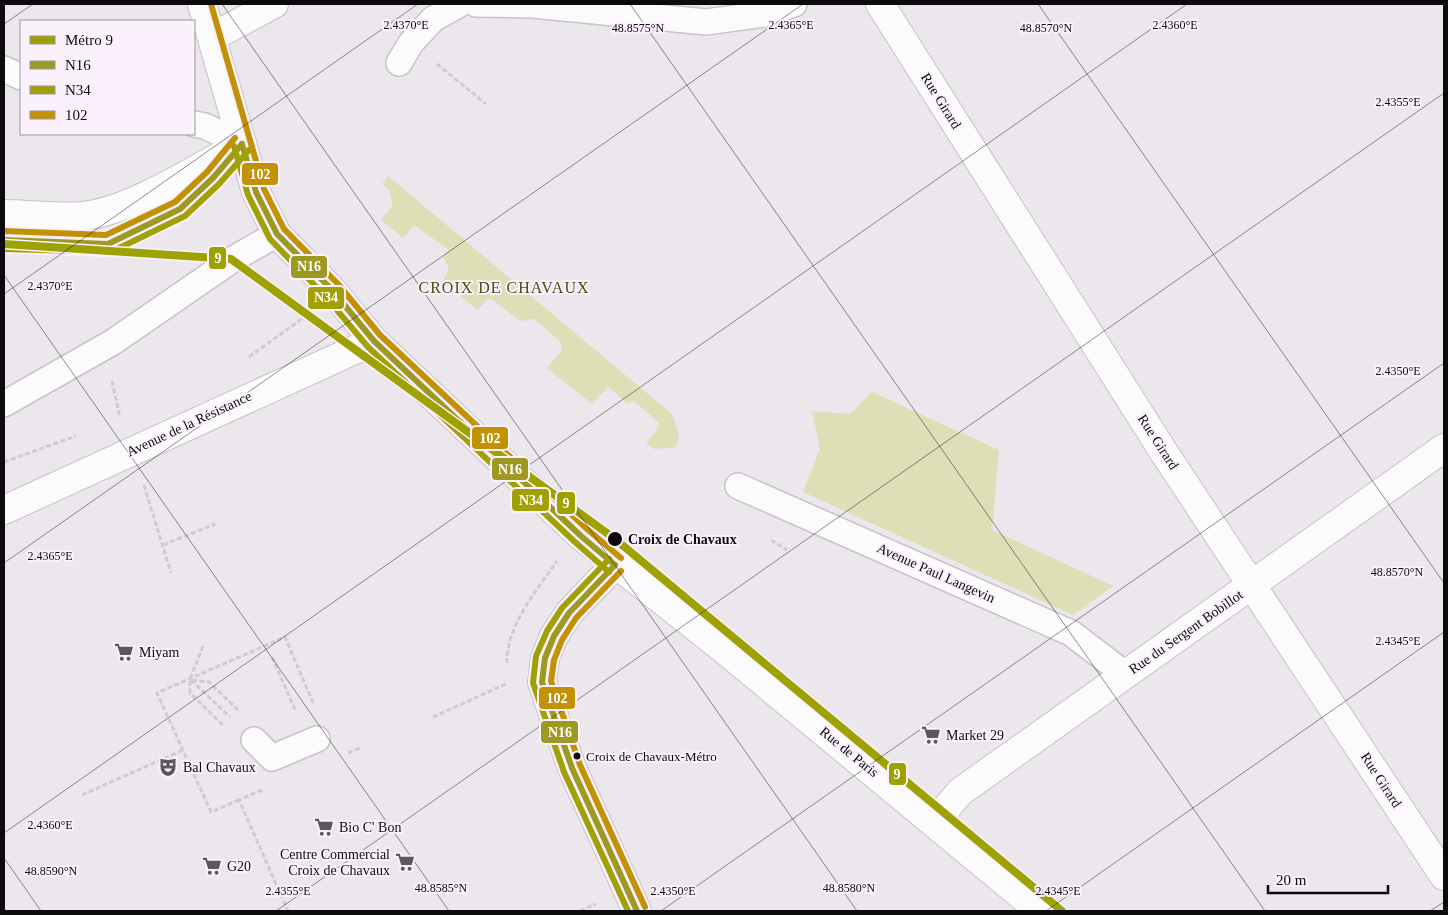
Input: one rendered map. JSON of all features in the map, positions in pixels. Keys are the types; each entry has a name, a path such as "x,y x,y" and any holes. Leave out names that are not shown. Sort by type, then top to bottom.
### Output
{"main road":[{"name":"Rue de Paris","path":"202,4 256,192 277,234 332,290 374,341 573,529 615,565 727,652 935,822 1040,911"},
{"path":"212,37 274,4"},
{"name":"Rue Girard","path":"880,4 1165,454 1253,584 1444,876"},
{"path":"4,214 88,216 108,211 139,199 242,144"},
{"name":"Avenue de la Résistance","path":"4,510 374,341"},
{"name":"Rue du Sergent Bobillot","path":"935,822 960,792 1444,448"},
{"path":"615,565 569,613 554,636 545,658 542,682 572,768 637,911"}],"street":[{"path":"405,53 433,19 460,4"},
{"path":"476,4 533,5 706,22 765,14 794,4"},
{"path":"4,69 20,77"},
{"path":"195,124 205,126 242,144"},
{"path":"4,404 113,342 235,258 277,234"},
{"name":"Avenue Paul Langevin","path":"738,486 1071,633 1126,674"},
{"path":"254,740 272,758 317,739"}],"lane":[{"path":"4,240 108,244 180,209 213,178 242,144"}],"path":[{"path":"405,53 486,104"},
{"path":"113,342 110,370 124,431 133,450 171,573"},
{"path":"163,545 215,524"},
{"path":"203,646 190,679 190,693 228,729"},
{"path":"272,657 306,736 317,739"},
{"path":"190,679 208,682 242,713"},
{"path":"190,679 254,740"},
{"path":"434,716 511,682"},
{"path":"345,754 362,747"},
{"path":"82,795 183,750"},
{"path":"266,788 239,800 288,911"}],"green space":[{"path":"388,176 673,415 679,435 676,447 654,449 646,443 658,428 659,423 634,401 627,403 608,387 592,404 547,368 561,351 562,346 559,340 534,319 520,321 492,299 487,300 477,310 443,281 449,269 443,256 449,250 414,225 403,238 381,220 393,205 389,190 382,184"},
{"path":"872,392 999,450 992,530 1113,586 1073,615 803,492 820,449 812,411 850,414"}],"metro line":[{"name":"9","path":"4,244 231,259 615,539 1062,911"}],"transit line":[{"name":"102","path":"211,4 264,189 284,229 338,284 380,335 587,529 621,558"},
{"name":"102","path":"4,231 106,235 175,202 207,172 235,138"},
{"name":"N16","path":"242,144 256,192 277,234 332,290 374,341 581,536 615,565"},
{"name":"N16","path":"4,240 108,244 180,209 213,178 242,144"},
{"name":"N34","path":"234,146 248,195 270,239 325,296 368,347 609,572"},
{"name":"N34","path":"4,249 111,252 185,216 219,184 249,150"},
{"name":"N34","path":"609,559 562,608 547,631 536,656 533,683 564,772 628,911"},
{"name":"N16","path":"615,565 569,613 554,636 545,658 542,682 572,768 637,911"},
{"name":"102","path":"621,571 576,618 562,640 554,660 551,681 580,765 645,907"}],"place":[{"name":"Croix de Chavaux","path":"615,539"},
{"name":"Miyam","path":"124,652"},
{"name":"Market 29","path":"931,735"},
{"name":"Croix de Chavaux-Métro","path":"577,756"},
{"name":"Bal Chavaux","path":"168,767"},
{"name":"Bio C' Bon","path":"324,827"},
{"name":"Centre Commercial Croix de Chavaux","path":"405,862"},
{"name":"G20","path":"212,866"}],"district":[{"name":"CROIX DE CHAVAUX","path":"504,287"}]}
